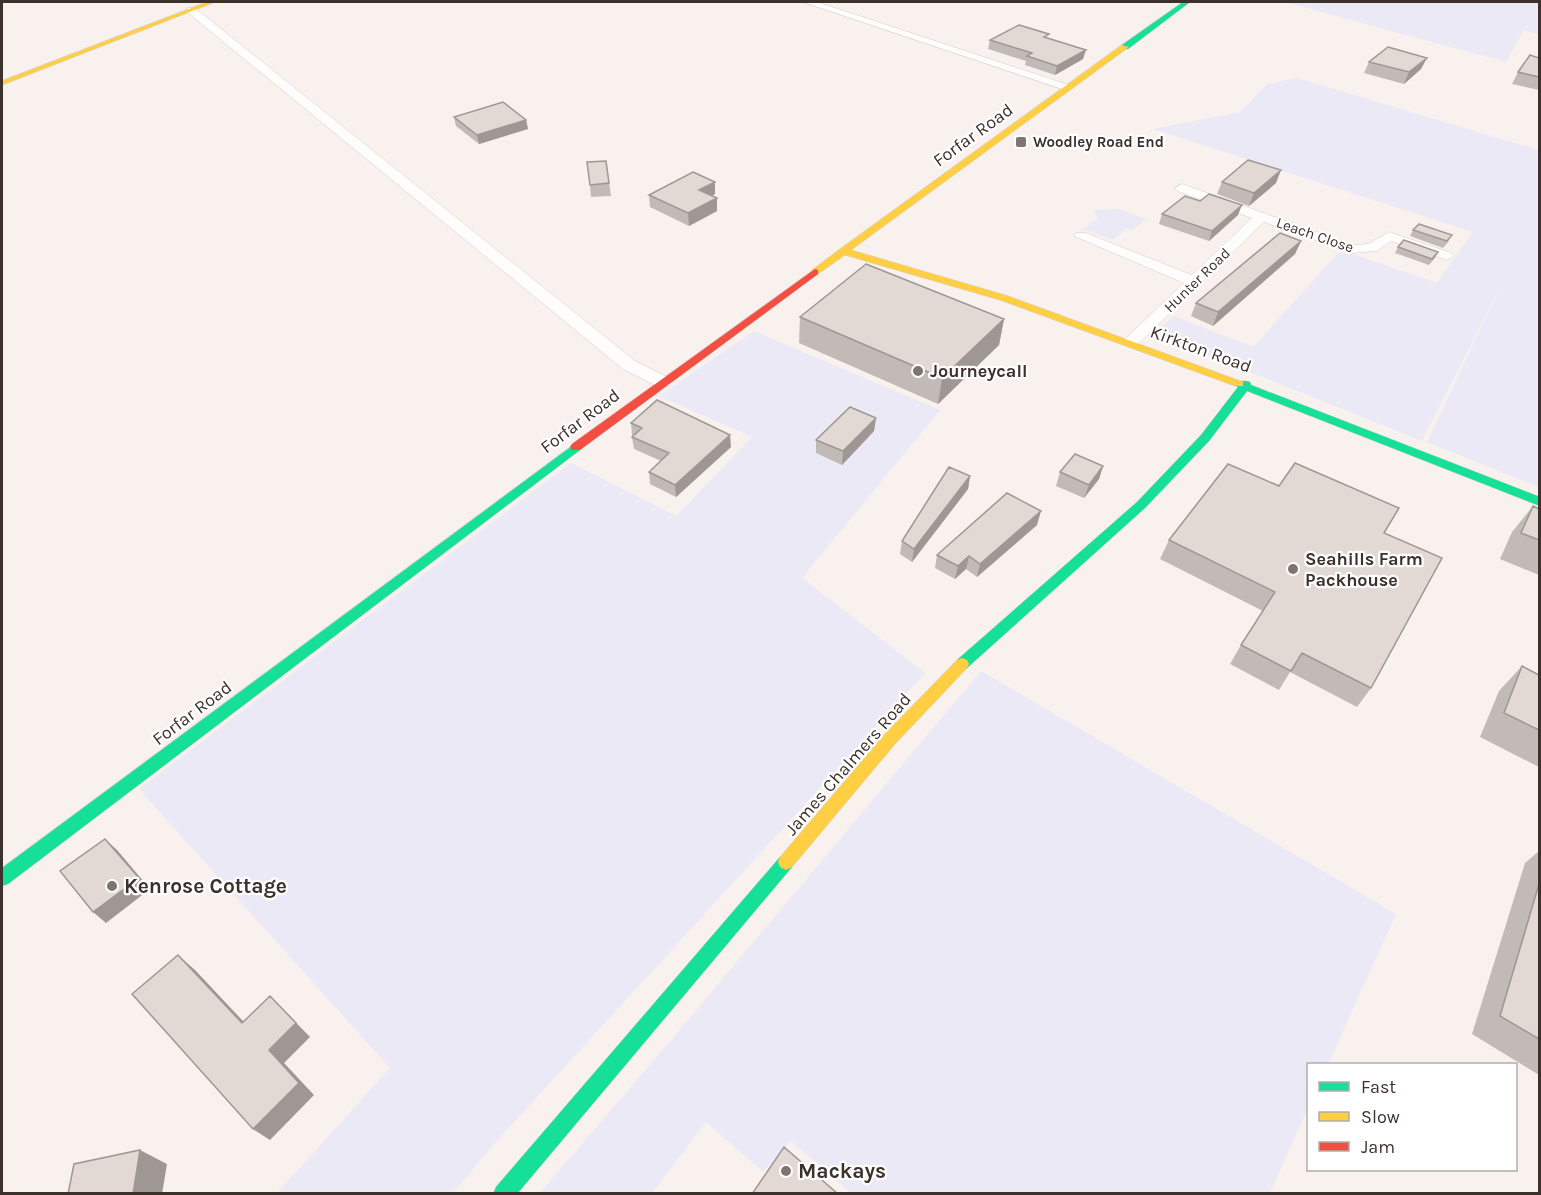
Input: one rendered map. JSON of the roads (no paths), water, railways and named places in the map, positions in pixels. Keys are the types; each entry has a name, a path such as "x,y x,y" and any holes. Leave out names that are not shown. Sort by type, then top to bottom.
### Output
{"street":[{"path":"2,83 212,2"},
{"path":"808,2 1069,87"},
{"name":"Forfar Road","path":"2,878 663,382 1187,2"},
{"path":"191,10 629,365 663,382"},
{"name":"Leach Close","path":"1182,188 1352,249 1372,248 1389,236 1447,256"},
{"name":"Hunter Road","path":"1131,342 1196,282 1262,216"},
{"path":"1081,237 1196,282"},
{"name":"Kirkton Road","path":"843,251 1001,297 1131,342 1246,384 1539,502"},
{"name":"James Chalmers Road","path":"503,1194 890,739 961,665 1141,505 1205,438 1246,384"}],"place":[{"name":"Woodley Road End","path":"1021,142"},
{"name":"Journeycall","path":"918,371"},
{"name":"Seahills Farm Packhouse","path":"1293,569"},
{"name":"Kenrose Cottage","path":"112,886"},
{"name":"Mackays","path":"786,1171"}]}
